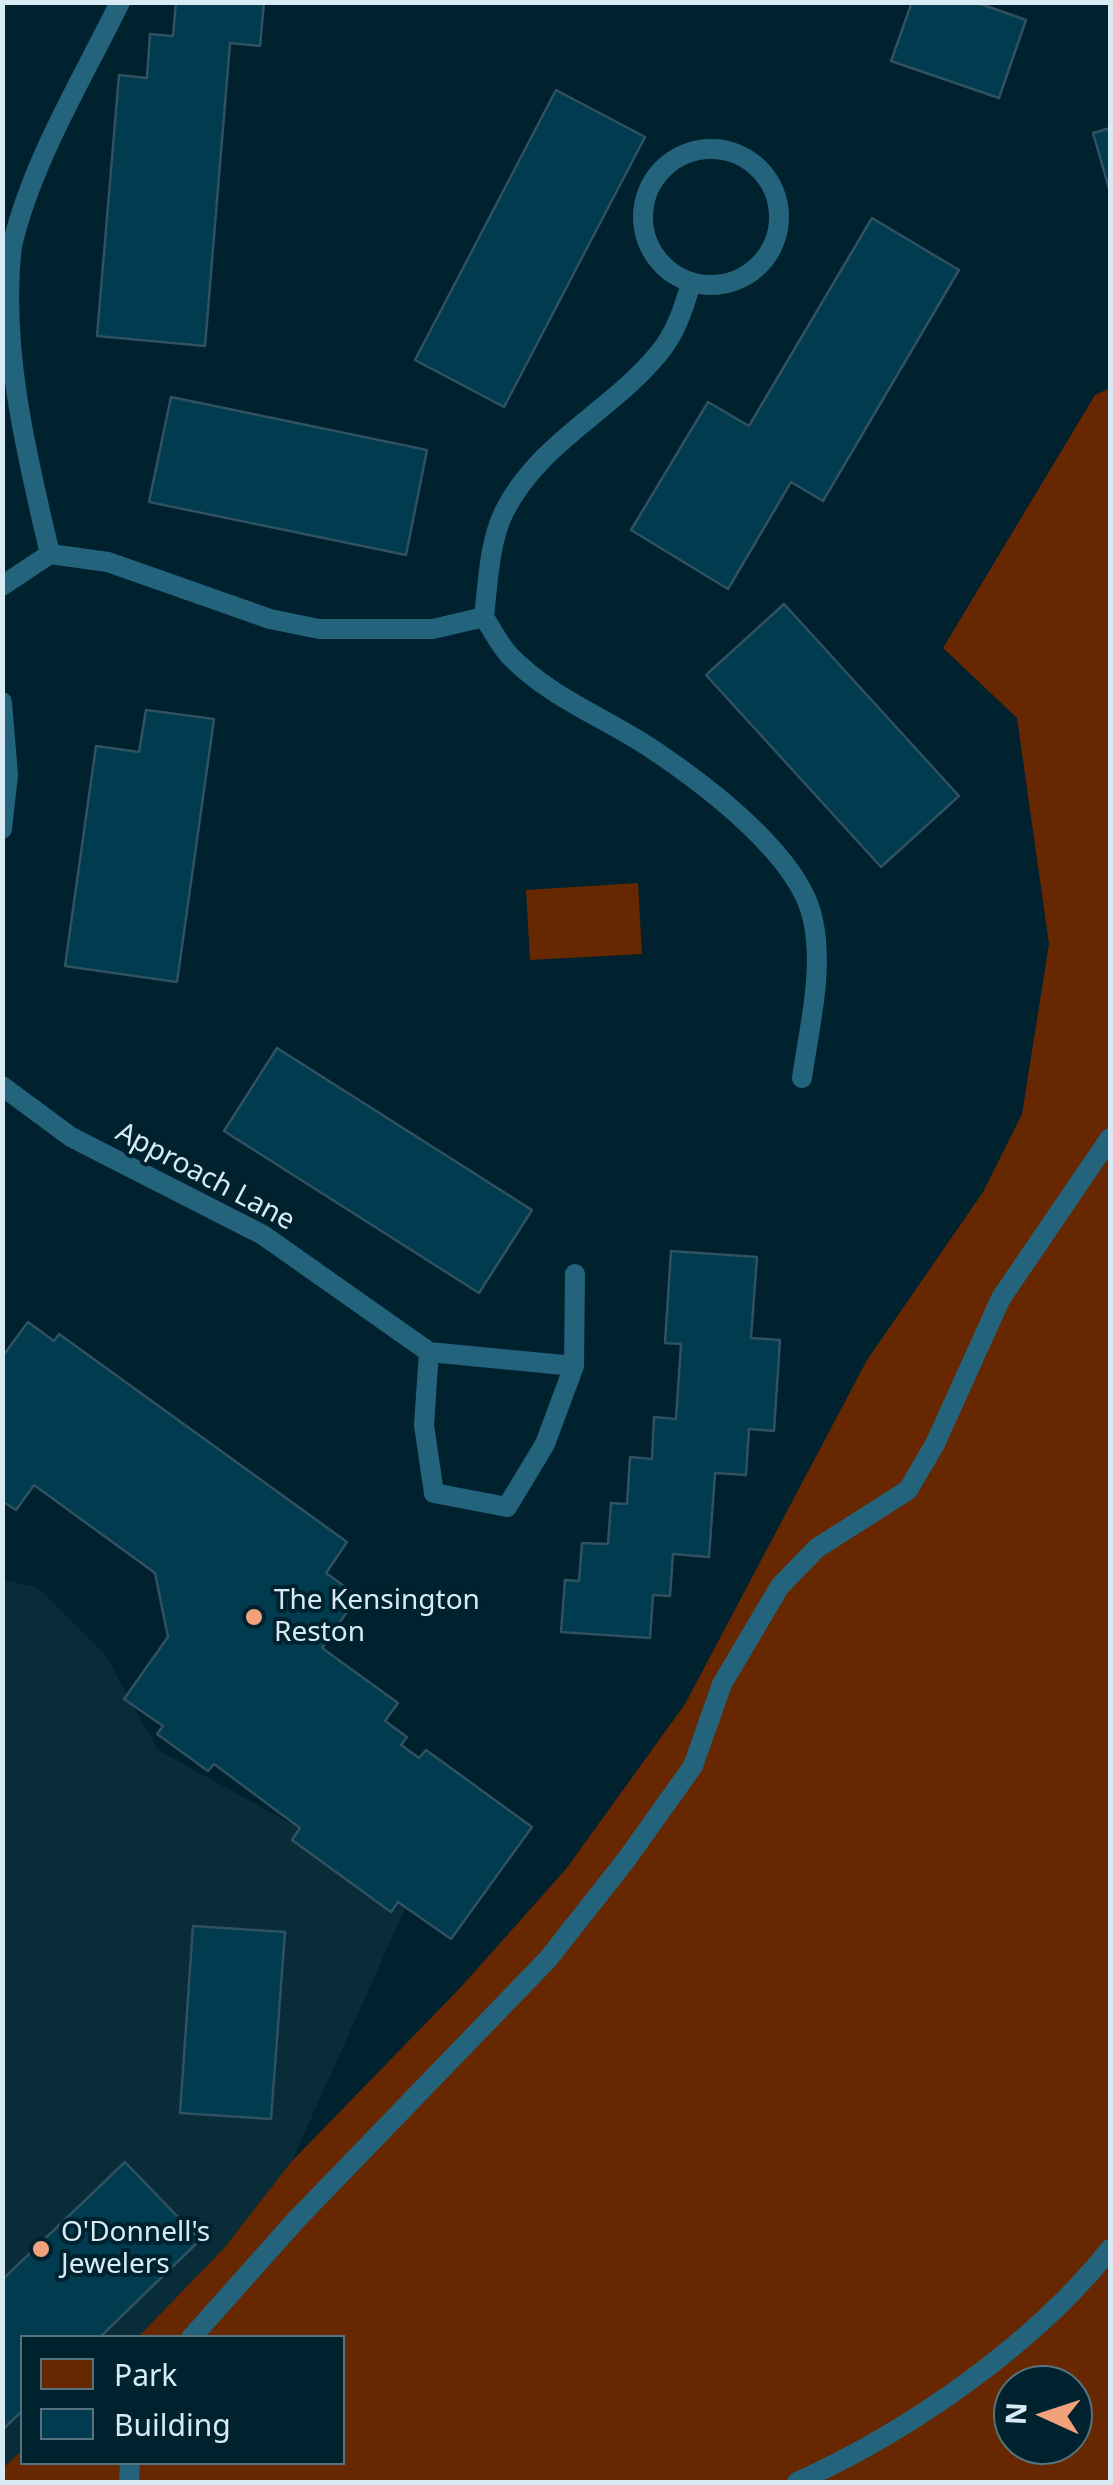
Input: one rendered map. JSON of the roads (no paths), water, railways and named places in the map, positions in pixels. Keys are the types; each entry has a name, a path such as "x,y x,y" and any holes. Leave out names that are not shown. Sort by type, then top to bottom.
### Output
{"lane":[{"path":"50,554 12,394 5,316 12,247 35,176 120,2"},
{"path":"704,148 730,151 752,162 773,185 780,208 775,244 762,264 738,281 715,286 691,283 668,271 653,253 644,231 644,202 661,170 680,155 704,148"},
{"path":"691,283 681,316 659,353 532,468 512,498 503,514 491,558 484,617 508,655 572,706 654,750 780,856 800,885 813,918 817,965 802,1078"},
{"path":"2,586 50,554 108,562 270,619 319,628 433,629 484,617"},
{"path":"2,702 8,775 2,829"},
{"name":"Approach Lane","path":"2,1086 71,1138 264,1234 429,1352"},
{"path":"195,2335 296,2220 548,1960 626,1860 693,1766 722,1684 780,1586 818,1548 908,1490 935,1444 1000,1298 1110,1138"},
{"path":"574,1366 429,1352 424,1425 434,1493 506,1508 545,1444 574,1366 575,1274"},
{"path":"797,2482 900,2427 964,2385 1018,2342 1110,2249"}],"place":[{"name":"The Kensington Reston","path":"254,1617"},
{"name":"O'Donnell's Jewelers","path":"41,2249"}]}
